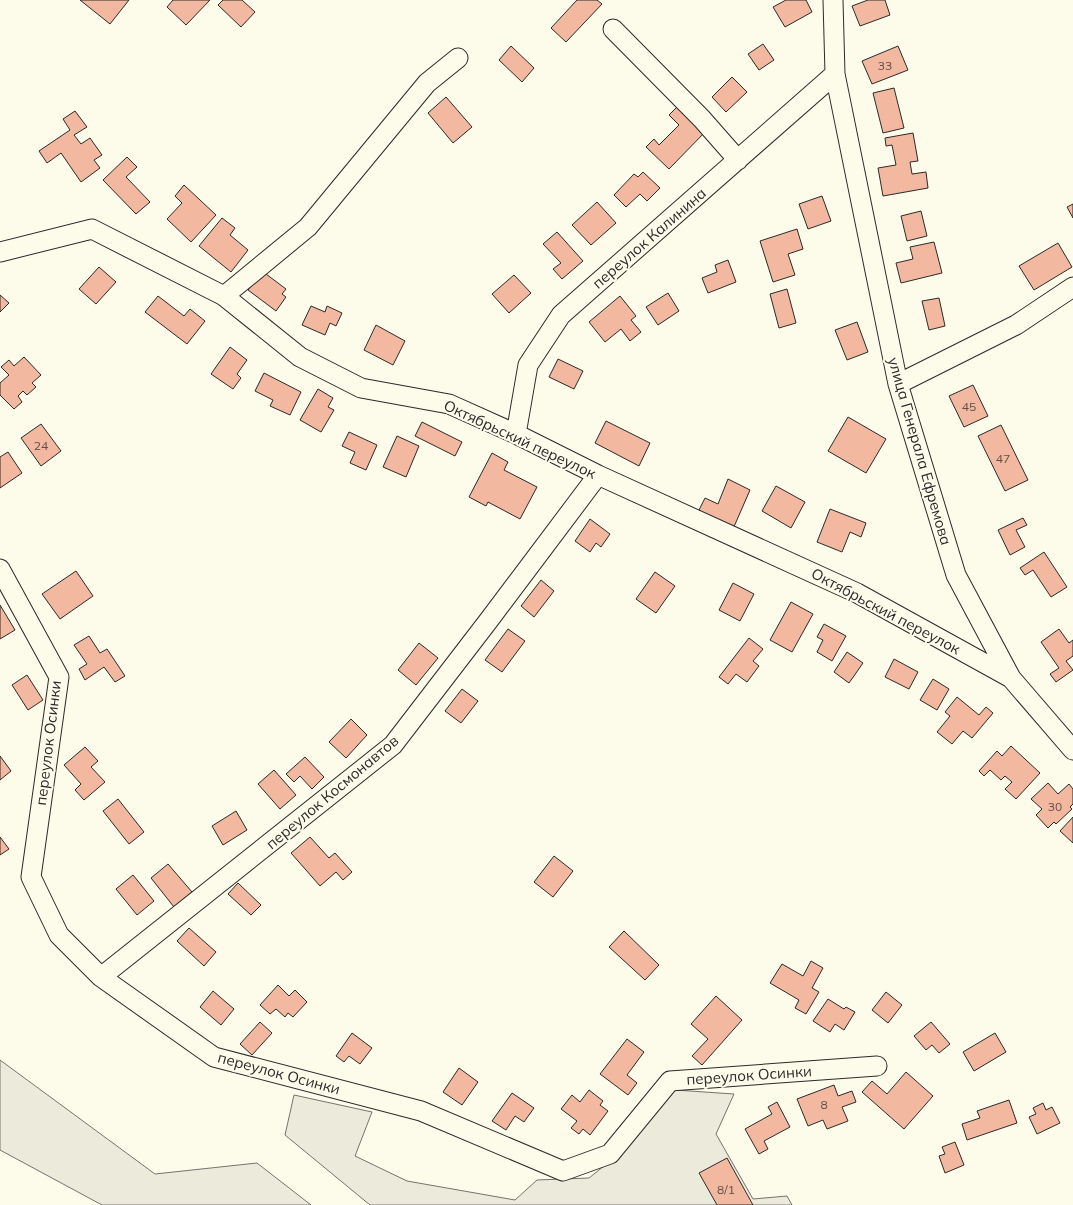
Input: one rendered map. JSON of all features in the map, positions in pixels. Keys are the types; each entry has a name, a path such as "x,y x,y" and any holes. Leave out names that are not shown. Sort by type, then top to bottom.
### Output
{"street":[{"name":"улица Генерала Ефремова","path":"833,0 835,74 898,384 956,575 1011,678 1073,750"},
{"path":"613,29 702,119 738,160"},
{"path":"224,296 308,227 427,83 458,58"},
{"name":"переулок Калинина","path":"516,434 528,364 561,315 835,74"},
{"name":"Октябрьский переулок","path":"0,252 92,229 224,296 300,357 361,388 449,404 516,434 598,475 857,593 1011,678"},
{"path":"898,384 1016,325 1073,288"},
{"name":"переулок Космонавтов","path":"101,977 393,745 598,475"},
{"name":"переулок Осинки","path":"0,570 58,677 31,877 59,935 101,977 214,1057 421,1111 564,1171 610,1154 670,1081 876,1066"}],"shaded area":[{"path":"0,1060 155,1174 257,1163 311,1205 102,1205 0,1150"},
{"path":"675,1090 734,1094 716,1134 753,1199 787,1196 792,1205 370,1205 285,1135 294,1095 372,1112 355,1156 407,1181 515,1200 537,1180 589,1178 629,1146"}],"building":[{"path":"80,0 129,0 110,24"},
{"path":"173,0 210,0 186,25 167,7"},
{"path":"223,0 242,0 255,12 241,27 218,5"},
{"path":"577,0 597,0 602,4 566,42 551,28"},
{"path":"786,0 806,0 812,12 785,27 773,7"},
{"path":"868,0 885,0 890,15 860,26 852,6"},
{"path":"763,44 774,60 759,70 748,54"},
{"path":"511,46 534,68 522,82 499,60"},
{"path":"898,46 908,70 872,84 862,61"},
{"path":"732,77 747,92 726,112 712,97"},
{"path":"894,88 904,128 883,133 873,93"},
{"path":"446,97 472,127 453,143 428,113"},
{"path":"680,104 707,130 669,169 646,147 654,139 659,145 679,125 669,115"},
{"path":"75,111 87,127 74,135 81,144 90,138 102,155 94,160 100,168 81,182 61,153 47,163 39,151 70,130 63,119"},
{"path":"913,133 918,161 910,162 912,174 926,172 928,188 883,196 878,168 896,165 892,145 886,146 885,138"},
{"path":"127,157 137,167 126,177 150,202 136,214 103,180"},
{"path":"643,172 660,188 647,201 640,194 626,207 614,195 634,174 638,177"},
{"path":"184,185 216,215 191,242 167,219 182,203 175,196"},
{"path":"822,196 831,221 808,229 799,204"},
{"path":"597,202 616,223 591,245 572,225"},
{"path":"1073,204 1073,218 1067,207"},
{"path":"921,211 927,236 907,241 901,216"},
{"path":"222,218 235,228 230,235 248,250 231,272 199,246"},
{"path":"797,229 803,249 788,254 795,275 773,282 760,241"},
{"path":"557,232 583,261 562,279 553,269 561,263 543,244"},
{"path":"934,242 942,273 901,283 896,263 913,259 910,247"},
{"path":"1058,243 1072,267 1034,290 1019,266"},
{"path":"728,260 736,282 708,293 702,278 717,272 715,265"},
{"path":"99,267 116,282 96,304 79,289"},
{"path":"262,271 286,289 282,294 286,297 276,311 248,290"},
{"path":"514,275 531,293 509,313 492,294"},
{"path":"787,289 796,323 779,328 770,294"},
{"path":"668,293 679,311 658,325 646,307"},
{"path":"0,295 9,303 0,312"},
{"path":"158,296 184,316 190,309 205,321 187,344 145,312"},
{"path":"620,296 636,316 631,320 641,332 630,341 621,329 605,342 589,322"},
{"path":"939,298 945,326 929,330 922,301"},
{"path":"311,306 325,312 327,306 342,313 336,326 330,323 325,335 302,325"},
{"path":"857,322 868,352 847,360 835,330"},
{"path":"376,325 405,341 393,365 364,350"},
{"path":"230,347 247,360 237,374 241,378 233,389 211,374"},
{"path":"24,357 41,375 32,383 36,387 27,395 23,391 18,396 22,402 14,409 0,395 0,383 9,375 1,367 9,360 14,366"},
{"path":"558,359 583,371 574,389 549,377"},
{"path":"264,373 301,392 290,415 270,406 273,400 255,391"},
{"path":"973,385 988,416 964,427 949,396"},
{"path":"318,389 333,398 328,407 334,410 321,432 300,420"},
{"path":"848,417 886,439 866,473 828,451"},
{"path":"606,421 650,443 639,466 595,443"},
{"path":"422,422 462,442 455,456 415,436"},
{"path":"41,424 61,451 41,466 21,438"},
{"path":"1001,425 1028,480 1005,491 978,436"},
{"path":"349,432 377,445 366,470 350,463 355,452 342,446"},
{"path":"397,436 419,446 406,477 383,467"},
{"path":"8,452 22,473 0,488 0,457"},
{"path":"492,453 508,462 504,470 537,487 520,519 488,502 486,506 469,497"},
{"path":"728,479 750,490 733,529 698,512 705,498 718,504"},
{"path":"776,486 805,502 791,528 762,511"},
{"path":"830,509 866,523 861,537 850,532 842,552 817,542"},
{"path":"1023,518 1027,525 1016,530 1025,547 1010,555 998,530"},
{"path":"590,519 610,534 601,547 596,543 590,552 575,541"},
{"path":"1044,552 1067,587 1051,597 1033,570 1025,575 1020,568"},
{"path":"76,571 93,596 60,619 42,594"},
{"path":"655,572 675,586 656,613 636,599"},
{"path":"541,580 554,591 534,617 521,606"},
{"path":"733,583 754,594 740,621 719,610"},
{"path":"791,602 813,614 792,652 770,640"},
{"path":"0,605 15,630 0,639"},
{"path":"824,624 846,636 832,661 817,652 823,640 817,637"},
{"path":"508,629 525,641 502,672 485,660"},
{"path":"1059,629 1069,643 1073,640 1073,656 1066,661 1073,670 1056,682 1050,674 1059,668 1041,642"},
{"path":"89,636 100,653 107,649 125,676 115,682 104,667 85,680 79,669 87,664 74,645"},
{"path":"749,638 763,649 753,661 759,666 747,682 736,674 728,684 719,677"},
{"path":"419,643 438,658 416,685 398,670"},
{"path":"847,652 863,663 849,683 834,672"},
{"path":"894,659 918,672 909,689 885,677"},
{"path":"27,675 43,700 28,710 12,685"},
{"path":"933,679 949,689 937,710 920,700"},
{"path":"462,689 478,701 461,723 445,711"},
{"path":"957,697 979,715 986,707 993,713 972,738 963,731 952,744 937,732 950,716 945,712"},
{"path":"351,719 367,735 346,758 329,742"},
{"path":"1011,746 1040,773 1016,799 1005,789 1012,782 1005,776 1001,780 990,770 984,776 979,771 997,751 1002,756"},
{"path":"85,747 98,761 91,767 105,782 84,800 75,790 81,784 64,765"},
{"path":"0,756 11,771 0,780"},
{"path":"305,757 324,777 312,789 300,776 294,782 286,774"},
{"path":"274,770 296,795 280,809 258,784"},
{"path":"1048,783 1058,794 1069,784 1073,789 1073,804 1070,807 1072,809 1056,824 1054,822 1048,828 1036,815 1042,809 1031,799"},
{"path":"118,799 144,832 129,844 103,811"},
{"path":"236,811 247,830 223,845 212,826"},
{"path":"1073,817 1073,843 1060,831"},
{"path":"0,837 9,849 0,855"},
{"path":"310,837 329,858 335,853 352,872 343,880 336,872 320,886 291,853"},
{"path":"554,856 573,871 553,897 534,882"},
{"path":"168,864 192,892 174,907 151,878"},
{"path":"133,875 154,901 137,915 116,889"},
{"path":"238,883 261,905 251,915 228,894"},
{"path":"189,928 216,952 204,966 177,941"},
{"path":"624,931 659,965 645,980 609,947"},
{"path":"811,961 823,968 812,988 819,992 806,1014 795,1008 799,1000 770,983 782,964 803,976"},
{"path":"278,985 289,996 295,990 307,1002 293,1017 288,1013 285,1017 276,1009 270,1014 260,1005"},
{"path":"213,991 234,1009 221,1025 200,1007"},
{"path":"886,992 902,1005 888,1023 872,1010"},
{"path":"716,996 742,1020 702,1065 692,1056 708,1039 691,1024"},
{"path":"828,999 844,1009 846,1007 855,1012 844,1030 835,1024 830,1032 813,1021"},
{"path":"260,1022 272,1033 252,1055 240,1044"},
{"path":"931,1022 950,1044 939,1053 932,1045 926,1050 914,1036"},
{"path":"352,1033 372,1048 360,1064 349,1056 344,1062 336,1056"},
{"path":"995,1033 1006,1052 974,1071 963,1052"},
{"path":"627,1039 644,1052 627,1075 637,1083 628,1095 600,1074"},
{"path":"459,1068 478,1082 462,1105 443,1092"},
{"path":"906,1072 933,1096 904,1129 862,1092 872,1081 887,1094"},
{"path":"834,1085 838,1096 852,1091 856,1102 842,1107 848,1121 827,1129 823,1120 808,1126 797,1099"},
{"path":"589,1090 603,1101 600,1105 608,1111 590,1135 583,1129 579,1134 571,1128 577,1121 561,1109 572,1095 580,1102"},
{"path":"512,1093 534,1108 524,1122 515,1116 506,1130 492,1121"},
{"path":"1009,1100 1017,1123 967,1140 962,1124 980,1118 977,1111"},
{"path":"777,1102 790,1127 764,1141 768,1149 759,1154 745,1129 772,1114 768,1107"},
{"path":"1043,1103 1046,1110 1052,1107 1060,1123 1037,1134 1029,1117 1036,1114 1033,1108"},
{"path":"955,1142 964,1165 945,1173 939,1156 945,1154 942,1147"},
{"path":"727,1158 753,1205 717,1205 699,1173"}]}
